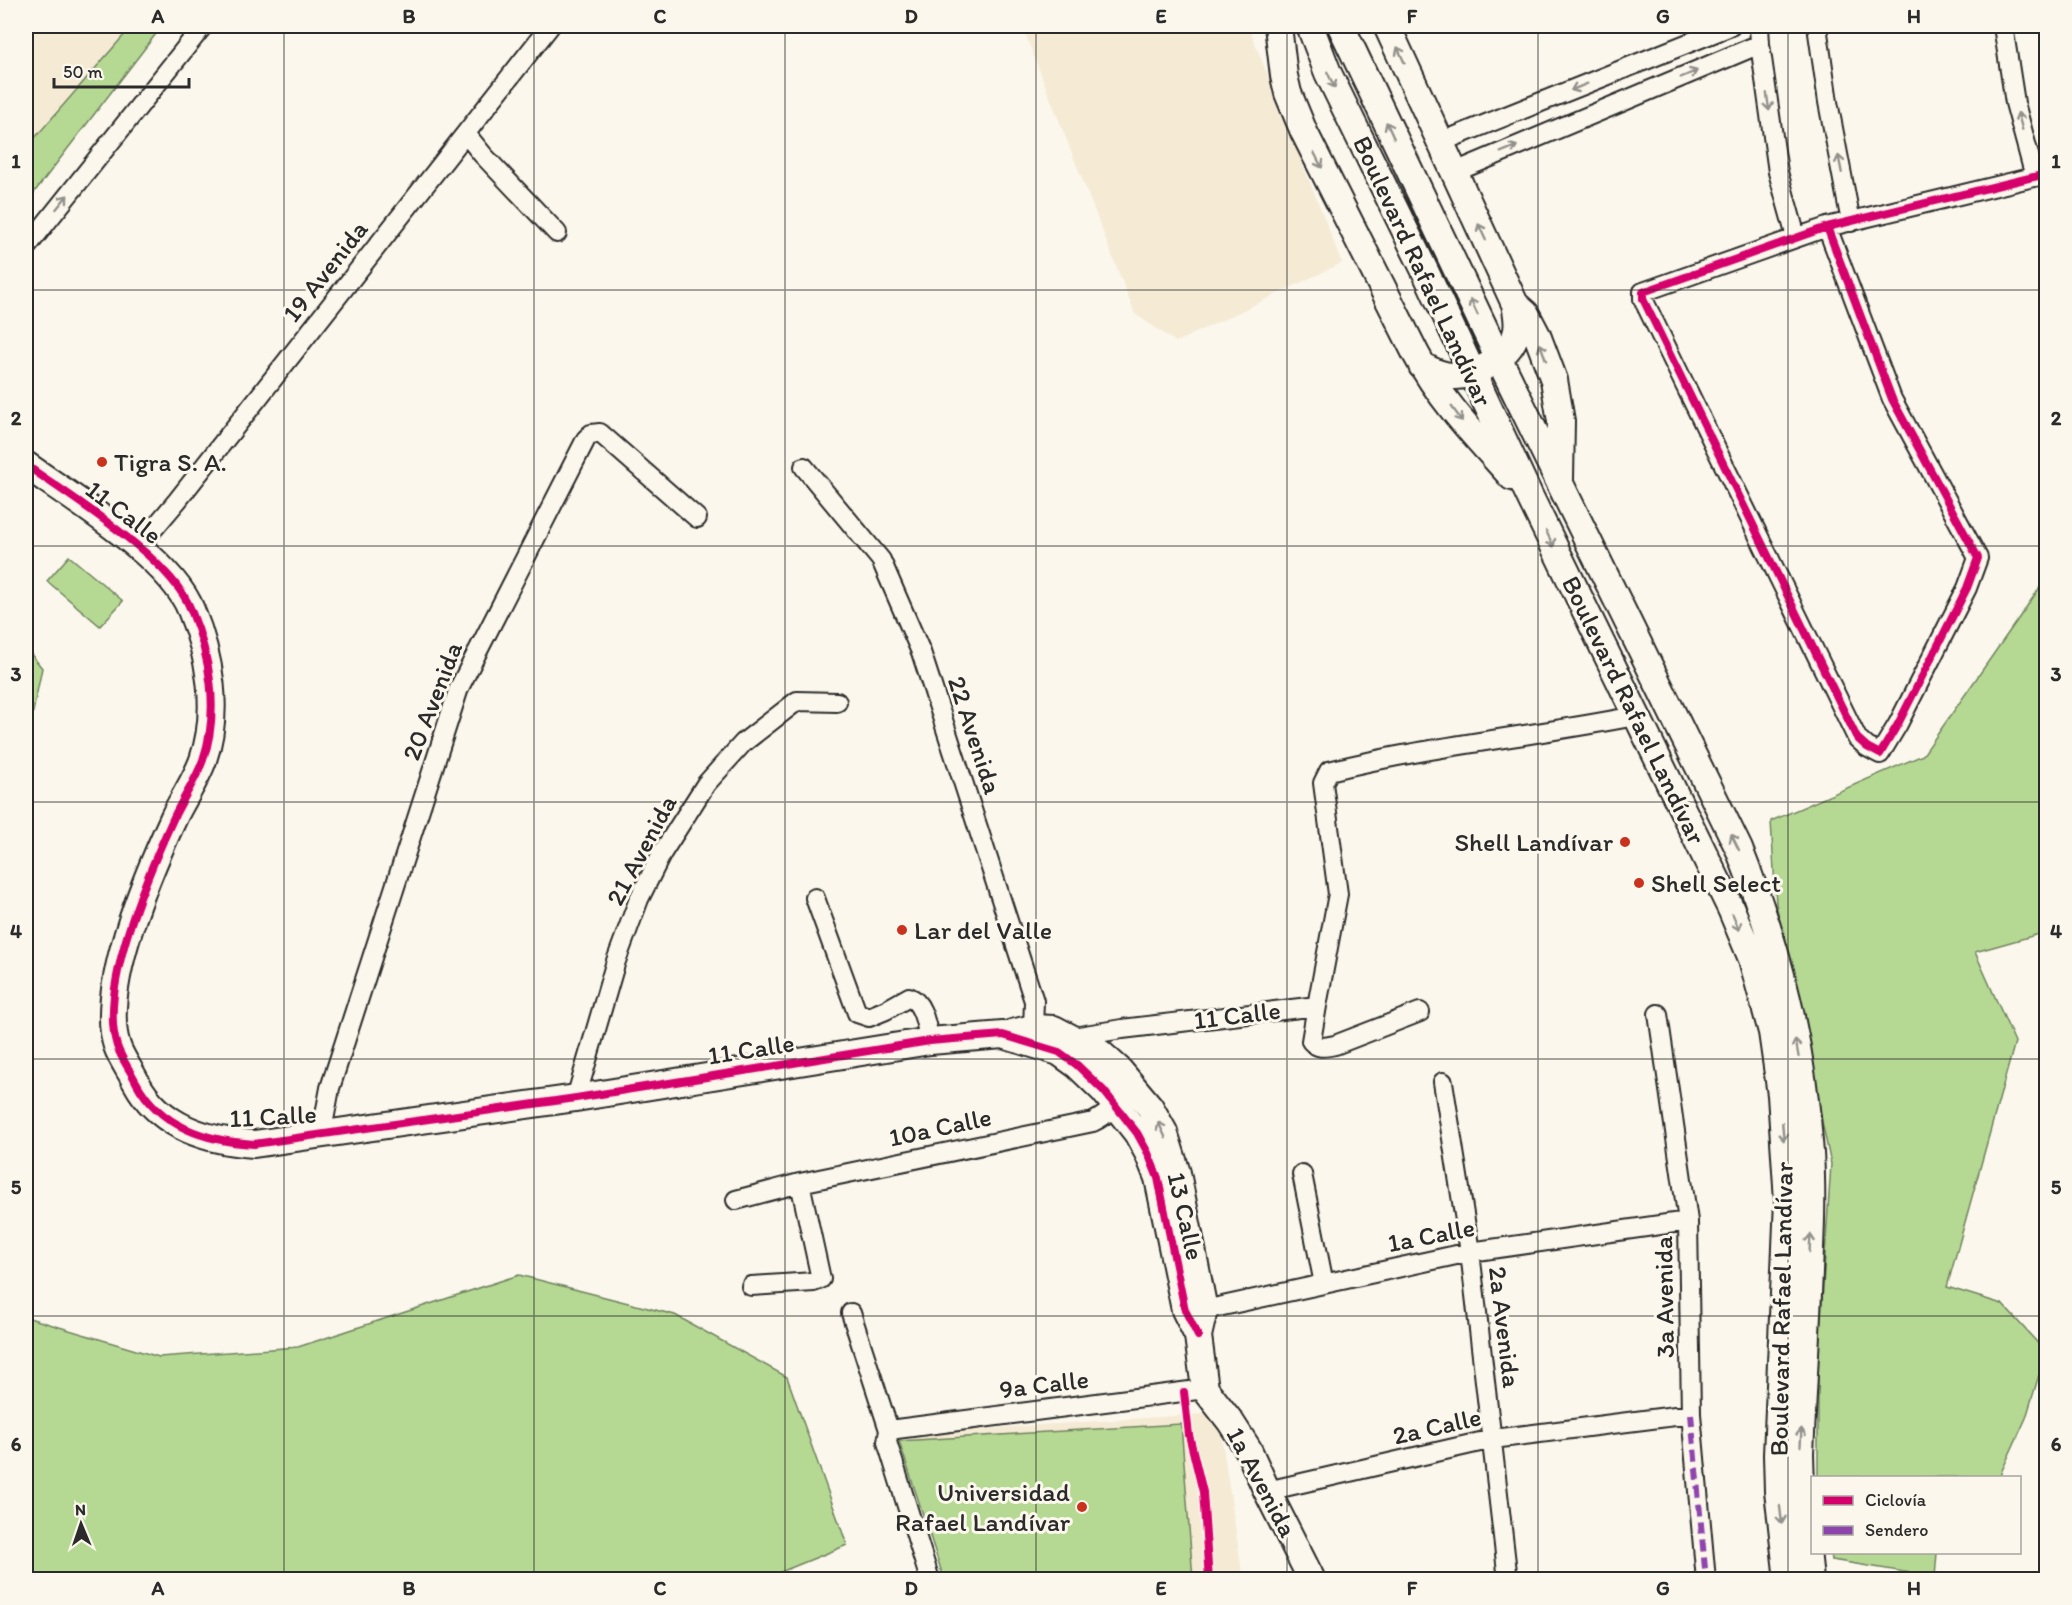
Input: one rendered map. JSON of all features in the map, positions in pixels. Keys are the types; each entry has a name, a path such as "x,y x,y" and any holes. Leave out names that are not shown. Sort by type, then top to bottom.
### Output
{"main road":[{"path":"1278,26 1284,76 1301,126 1422,366 1464,424 1530,497"},
{"name":"Boulevard Rafael Landívar","path":"1310,26 1328,73 1426,273 1635,716 1731,909 1752,959 1773,1032 1788,1201 1777,1455 1778,1491 1788,1580"},
{"name":"Boulevard Rafael Landívar","path":"1341,26 1499,359 1739,849 1761,905 1787,995 1798,1048 1810,1154 1811,1218 1800,1453 1810,1580"},
{"path":"1388,26 1515,304 1518,326 1515,337 1499,359 1472,372 1456,376 1441,374 1422,366"},
{"path":"1515,304 1526,314 1537,335 1559,400 1562,445 1560,483"},
{"name":"11 Calle","path":"26,465 139,546 178,588 190,607 211,681 212,705 203,760 173,819 134,914 118,967 112,1009 117,1046 144,1097 176,1124 207,1138 231,1143 254,1144 576,1098 930,1041 1003,1035 1035,1036"},
{"name":"13 Calle","path":"1035,1036 1054,1029 1100,1053 1119,1070 1150,1107 1164,1132 1177,1173 1205,1389"},
{"name":"13 Calle","path":"1035,1036 1077,1065 1116,1104 1143,1143 1158,1178 1195,1311"},
{"name":"1a Avenida","path":"1205,1389 1248,1449 1312,1580"}],"street":[{"path":"26,248 203,26"},
{"name":"19 Avenida","path":"139,546 177,501 550,26"},
{"path":"1441,142 1731,26"},
{"path":"1759,26 1778,172 1796,237"},
{"path":"1817,26 1828,102 1851,222"},
{"path":"1827,227 1892,399 1978,558 1969,582 1898,724 1880,754 1857,738 1643,299 1643,292 1827,227 2041,176 2016,103 2003,26"},
{"path":"1455,172 1760,44"},
{"path":"1614,72 1628,99"},
{"path":"1527,108 1541,136"},
{"path":"466,134 557,233"},
{"name":"20 Avenida","path":"321,1136 330,1088 459,688 586,439 591,434 600,433 697,518"},
{"name":"22 Avenida","path":"804,467 881,560 921,652 1034,1001 1035,1036"},
{"name":"21 Avenida","path":"576,1098 616,961 639,899 662,853 706,784 743,743 797,701 837,702"},
{"name":"11 Calle","path":"1070,1038 1122,1029 1317,1006 1338,894 1323,783 1329,771 1369,761 1569,729 1635,716"},
{"path":"815,898 857,1013 869,1017 909,997 915,999 919,1004 930,1041"},
{"path":"1317,1006 1311,1041 1315,1046 1321,1047 1335,1045 1420,1012"},
{"name":"3a Avenida","path":"1658,1014 1688,1221 1691,1414 1706,1580"},
{"path":"1116,1104 1121,1090 1119,1070"},
{"name":"2a Avenida","path":"1443,1082 1470,1252 1508,1580"},
{"name":"10a Calle","path":"736,1200 800,1182 1093,1122 1106,1115 1116,1104"},
{"path":"1302,1174 1324,1284"},
{"path":"751,1286 814,1282 821,1279 800,1182"},
{"name":"1a Calle","path":"1195,1311 1470,1252 1688,1221"},
{"path":"851,1313 889,1430 887,1442 930,1580"},
{"name":"9a Calle","path":"889,1430 1205,1389"},
{"name":"2a Calle","path":"1267,1491 1493,1439 1691,1414"}],"shaded area":[{"path":"26,26 162,26 26,203"},
{"path":"1022,26 1248,26 1342,263 1176,342 1135,314"},
{"name":"Universidad Rafael Landívar","path":"1218,1413 1243,1579 955,1579 909,1434"}],"green space":[{"path":"132,26 162,26 26,203 26,148"},
{"path":"69,556 123,601 100,626 47,581"},
{"path":"2046,579 2046,932 1975,952 2015,1042 1947,1287 2002,1304 2046,1352 2026,1418 1999,1476 1818,1476 1818,1362 1831,1164 1776,904 1771,821 1923,755"},
{"path":"26,648 42,668 26,746"},
{"path":"519,1275 675,1315 787,1377 847,1545 761,1580 26,1579 26,1317 159,1357 298,1347"},
{"name":"Universidad Rafael Landívar","path":"1181,1424 1193,1579 944,1579 899,1441"},
{"path":"1831,1554 1937,1554 1935,1577 1832,1560"}],"marked path":[{"path":"1691,1414 1706,1580"}],"cycle path":[{"path":"1827,227 1892,399 1978,558 1967,588 1898,724 1880,754 1857,738 1643,299 1643,292 1827,227 2046,174"},
{"path":"26,465 118,530 163,570 180,590 191,610 208,665 212,703 211,722 203,760 174,817 140,898 120,962 114,993 113,1022 117,1046 146,1097 171,1121 202,1135 254,1144 576,1098 930,1041 1003,1035 1059,1052 1077,1065 1104,1091 1137,1133 1158,1178 1185,1310 1198,1336"},
{"path":"1184,1392 1189,1435 1203,1492 1209,1580"}],"place":[{"name":"Tigra S. A.","path":"102,462"},
{"name":"Shell Landívar","path":"1625,842"},
{"name":"Shell Select","path":"1639,883"},
{"name":"Lar del Valle","path":"902,930"},
{"name":"Universidad Rafael Landívar","path":"1082,1507"}]}
